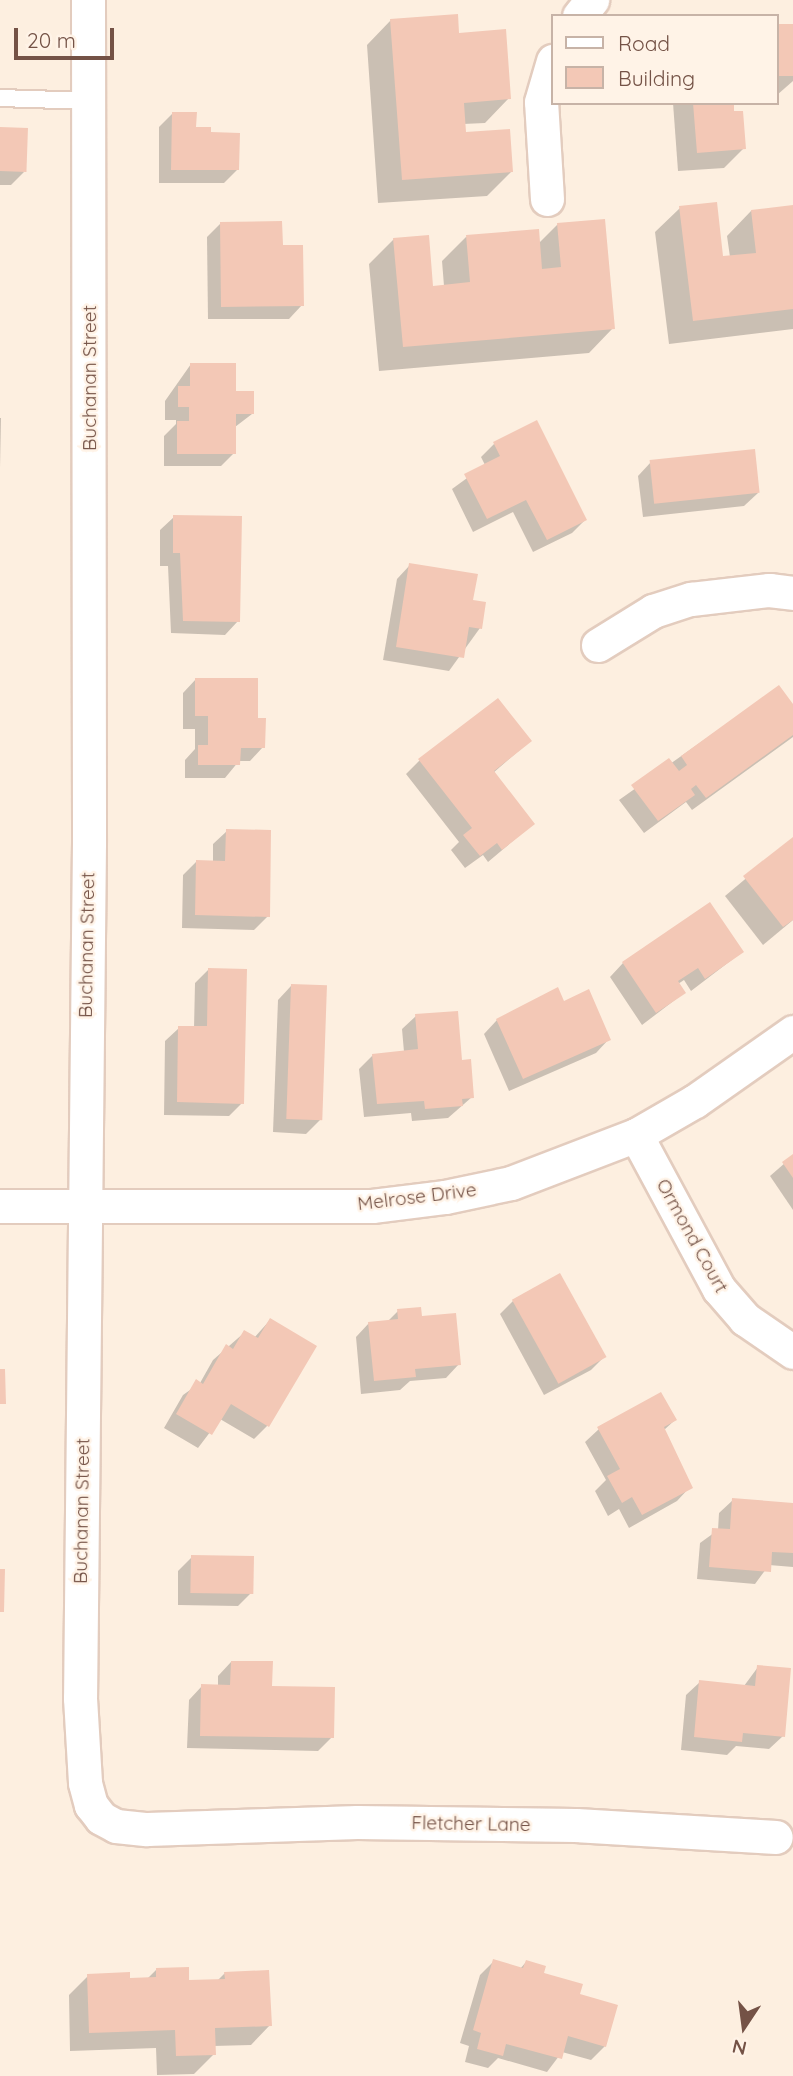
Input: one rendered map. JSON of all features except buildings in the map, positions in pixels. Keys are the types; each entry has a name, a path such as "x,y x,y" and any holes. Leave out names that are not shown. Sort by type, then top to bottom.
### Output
{"street":[{"name":"Buchanan Street","path":"88,0 85,1205 80,1698 85,1783 101,1818 116,1826 166,1828"},
{"path":"581,14 592,0"},
{"path":"547,199 541,102 552,64"},
{"path":"597,645 653,611 691,599 769,590 793,593"},
{"name":"Melrose Drive","path":"0,1206 372,1206 445,1198 511,1183 636,1135 695,1101 793,1032"},
{"name":"Ormond Court","path":"636,1135 719,1289 745,1319 793,1352"},
{"name":"Fletcher Lane","path":"166,1828 398,1823 575,1825 776,1837"}],"lane":[{"path":"0,98 89,101"}]}
